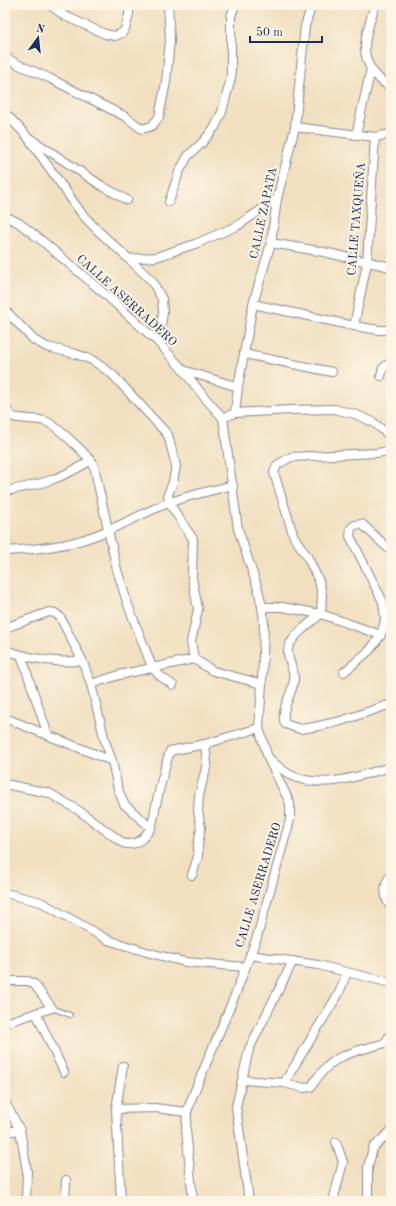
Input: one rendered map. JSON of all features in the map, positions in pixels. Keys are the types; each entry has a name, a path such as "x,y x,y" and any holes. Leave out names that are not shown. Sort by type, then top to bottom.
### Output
{"street":[{"path":"50,5 65,16 105,34 115,36 122,33 126,28 129,15 129,5"},
{"path":"5,57 16,64 49,78 126,117 142,129 152,126 159,117 166,82 170,40 168,5"},
{"path":"169,202 179,172 188,156 202,143 215,127 222,112 231,78 231,16 235,5"},
{"name":"CALLE ZAPATA","path":"235,413 238,387 253,304 271,243 277,199 295,126 305,26 312,5"},
{"path":"375,5 364,42 365,58 371,69 385,85 391,87"},
{"path":"356,135 371,69"},
{"path":"5,113 26,135 82,214 96,230 129,259 152,282 162,299 163,312 159,343"},
{"path":"295,126 375,137 391,134"},
{"path":"26,135 96,182 127,200"},
{"name":"CALLE TAXQUEÑA","path":"354,326 367,263 375,137"},
{"path":"129,259 156,257 195,244 236,226 277,199"},
{"name":"CALLE ASERRADERO","path":"5,216 19,223 40,240 106,295 159,343 183,370 204,398 223,418 238,529 258,589 262,607 264,622 259,728 268,758 290,804 290,820 250,955 187,1112 186,1130 193,1201"},
{"path":"271,243 319,251 367,263 391,267"},
{"path":"253,304 354,326 379,330 391,330"},
{"path":"5,310 34,340 47,347 76,354 92,360 112,374 168,435 176,466 173,482 168,494 169,503 193,539 192,578 198,609 191,642 194,659"},
{"path":"244,354 332,372"},
{"path":"381,376 383,368 391,362"},
{"path":"183,370 238,387"},
{"path":"5,408 13,417 45,422 64,435 91,460 94,466 117,570 128,605 152,667 160,676 173,685"},
{"path":"223,418 235,413 276,410 334,409 355,414 373,422 391,437"},
{"path":"391,451 291,457 277,465 274,473 294,537 319,581 322,595 321,614 301,630 290,644 288,650 294,677 284,713 285,724 300,729 307,728 341,721 391,704"},
{"path":"5,491 48,482 73,472 91,460"},
{"path":"5,551 78,542 109,531 142,514 169,503 233,485"},
{"path":"344,672 370,650 381,635 385,620 383,602 350,536 351,528 355,525 362,524 391,551"},
{"path":"262,607 282,606 321,614 381,635"},
{"path":"5,628 49,612 55,613 60,617 82,660 91,684 118,789 124,804 151,828"},
{"path":"5,650 21,655 73,662 82,660"},
{"path":"21,655 48,734"},
{"path":"91,684 119,675 194,659 213,671 262,684"},
{"path":"5,718 48,734 71,746 112,761"},
{"path":"5,784 49,793 78,810 123,843 128,845 135,844 142,839 151,828 162,775 170,751 205,744 259,728"},
{"path":"192,875 198,856 198,844 201,828 198,811 199,795 207,764 205,744"},
{"path":"268,758 282,769 295,776 314,782 340,780 391,767"},
{"path":"390,877 385,890 388,904 391,907"},
{"path":"5,893 41,902 108,940 150,953 185,962 245,967"},
{"path":"250,955 318,965 391,983"},
{"path":"249,1201 236,1107 249,1049 293,961"},
{"path":"284,1083 339,993 347,973"},
{"path":"5,981 28,981 34,984 52,1008 5,1023"},
{"path":"36,1013 64,1072"},
{"path":"242,1080 284,1083 304,1088 311,1087 319,1074 333,1060 349,1053 385,1043 391,1033"},
{"path":"121,1201 116,1109 123,1066"},
{"path":"5,1102 20,1130 27,1171 26,1201"},
{"path":"116,1109 155,1108 187,1112"},
{"path":"5,1132 20,1130"},
{"path":"368,1201 368,1166 373,1148 391,1131"},
{"path":"333,1201 343,1162 336,1142"},
{"path":"65,1201 66,1180"}],"lane":[{"path":"52,1008 70,1015"}]}
